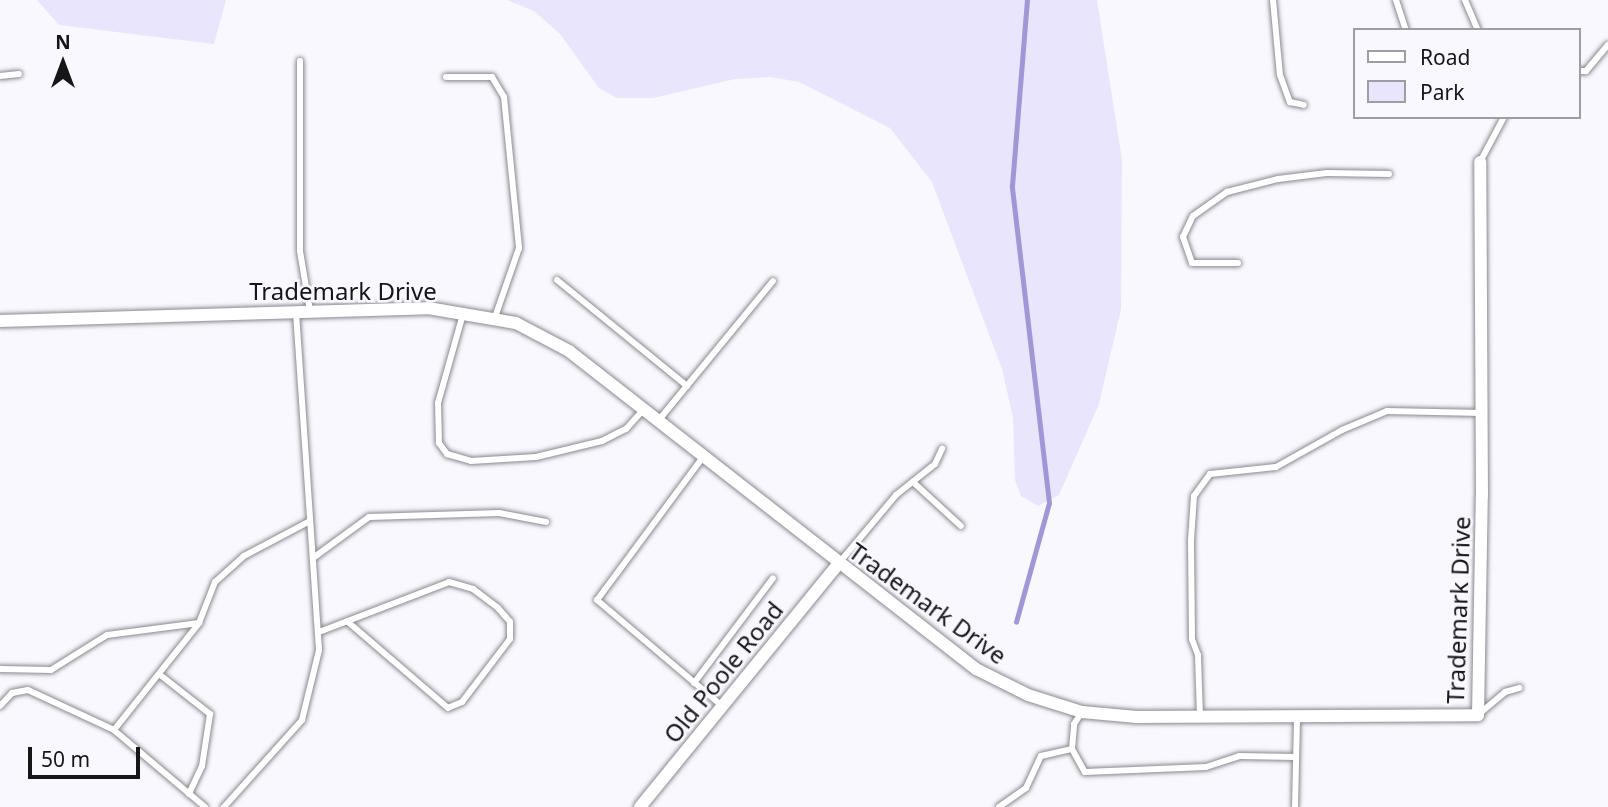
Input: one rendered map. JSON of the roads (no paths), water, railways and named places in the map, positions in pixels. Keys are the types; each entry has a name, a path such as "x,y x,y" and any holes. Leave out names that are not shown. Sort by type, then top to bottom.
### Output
{"street":[{"name":"Trademark Drive","path":"0,321 428,308 516,323 569,351 838,564 976,668 1028,695 1082,712 1200,716 1478,716 1482,413 1479,162"},
{"name":"Old Poole Road","path":"640,807 838,564"}],"lane":[{"path":"1273,0 1280,75 1290,102 1304,106"},
{"path":"1396,0 1405,28"},
{"path":"1465,0 1477,28"},
{"path":"1580,71 1586,71 1608,45"},
{"path":"300,61 300,251 310,311"},
{"path":"0,76 19,74"},
{"path":"446,77 492,77 504,97 519,248 494,320"},
{"path":"1479,162 1503,119"},
{"path":"1238,263 1192,263 1183,237 1193,216 1227,192 1278,178 1327,173 1389,174"},
{"path":"557,280 687,386"},
{"path":"658,421 773,281"},
{"path":"223,807 302,720 319,632 308,522 296,311"},
{"path":"463,314 438,403 439,443 447,454 471,461 536,457 602,441 626,429 644,409"},
{"path":"1200,716 1198,655 1192,639 1191,540 1194,496 1210,474 1276,467 1342,430 1387,411 1482,413"},
{"path":"838,564 913,482 935,464 942,449"},
{"path":"703,457 597,600 722,706"},
{"path":"913,482 961,526"},
{"path":"313,558 369,517 499,513 546,522"},
{"path":"114,730 199,623 215,582 244,556 308,522"},
{"path":"694,683 773,578"},
{"path":"319,632 347,621 449,582 472,589 498,608 510,622 510,639 462,702 448,708 347,621"},
{"path":"0,669 51,670 107,635 199,623"},
{"path":"159,674 211,713 202,766 189,794"},
{"path":"1478,716 1505,692 1519,688"},
{"path":"0,706 12,693 29,690 114,730 205,807"},
{"path":"1082,712 1074,724 1072,749 1085,772 1206,767 1239,756 1296,757"},
{"path":"1295,807 1297,715"},
{"path":"999,807 1026,788 1041,755 1072,749"}],"waterway":[{"path":"1016,622 1049,503 1012,186 1027,0"}]}
